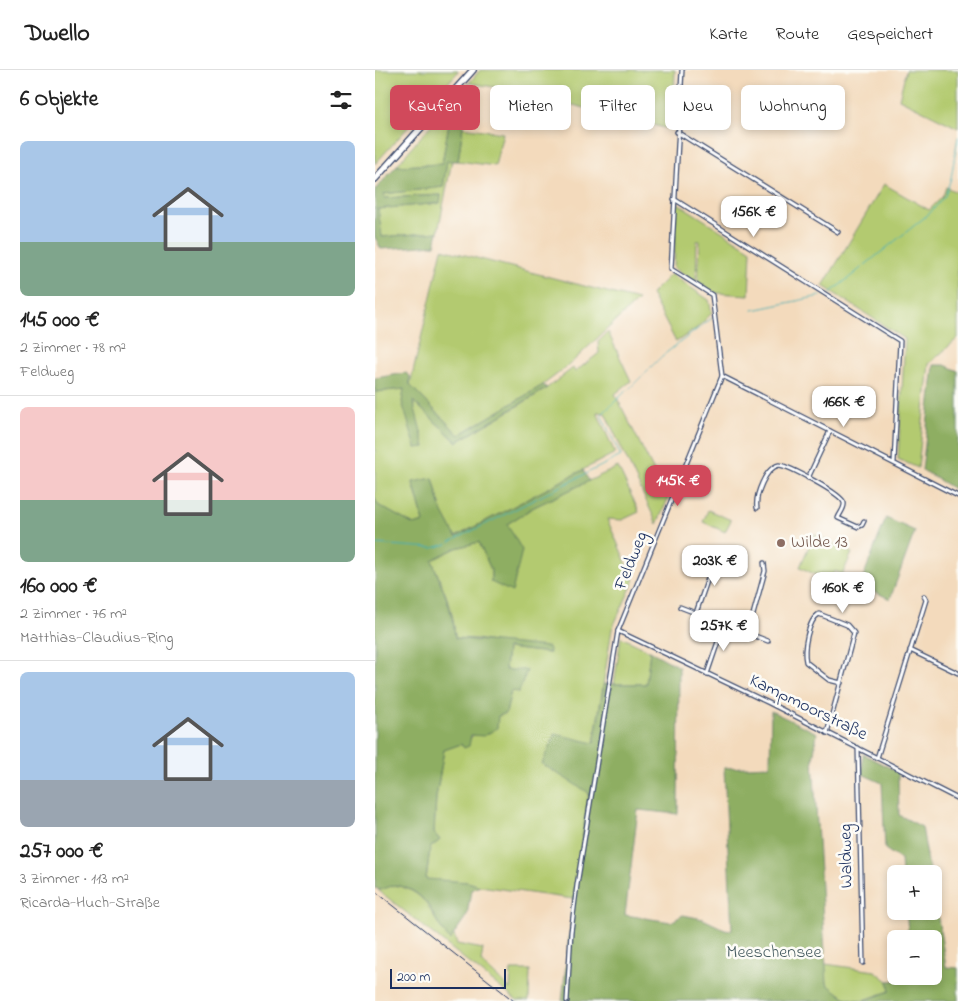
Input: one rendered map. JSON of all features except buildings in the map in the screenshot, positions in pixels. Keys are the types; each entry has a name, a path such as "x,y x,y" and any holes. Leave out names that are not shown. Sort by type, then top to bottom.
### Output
{"main road":[{"path":"376,179 471,72"}],"street":[{"name":"Feldweg","path":"567,1001 571,932 577,885 618,631 722,376 712,295 671,268 677,132 682,70"},
{"path":"677,132 838,232"},
{"path":"674,198 898,338 901,345 894,462"},
{"path":"722,376 958,496"},
{"path":"808,478 830,431"},
{"path":"757,508 756,501 769,471 775,466 783,466 808,478 844,501 844,506 838,518 858,527 864,521"},
{"path":"696,613 716,555"},
{"path":"748,633 765,571 764,563"},
{"path":"877,758 927,600 924,596"},
{"path":"680,607 768,641"},
{"path":"827,733 855,638 854,633 847,625 819,614 815,616 810,630 805,652 806,662 829,680 841,683"},
{"path":"707,674 724,624"},
{"name":"Kampmoorstraße","path":"618,631 958,799"},
{"path":"910,650 958,674"},
{"name":"Waldweg","path":"858,748 863,963"}],"green space":[{"path":"375,70 458,70 446,85 390,85 390,130 406,130 375,164"},
{"path":"480,70 675,70 674,85 665,85 665,128 655,126 655,85 581,85 581,107 571,104 571,85 490,86 469,83"},
{"path":"906,70 958,70 958,128 899,99"},
{"path":"427,130 448,130 442,164 396,166"},
{"path":"448,130 462,130 458,161 447,161 443,187 384,194 384,198 441,195 440,203 378,209 382,237 438,232 435,245 381,249 375,237 375,190 396,166 442,164"},
{"path":"463,130 480,130 503,133 495,166 458,161"},
{"path":"447,160 452,160 438,232 382,237 378,209 440,203 441,195 384,198 384,194 443,187"},
{"path":"884,184 929,210 943,196 946,187 958,193 958,338 929,364 918,468 898,459 905,339 823,286"},
{"path":"676,202 751,250 749,295 716,293 698,282 700,241 697,241 696,282 674,268"},
{"path":"442,249 638,300 569,365 543,385 459,435 410,385"},
{"path":"671,274 709,300 712,313 697,328 676,342 651,294"},
{"path":"608,332 631,381 615,394 668,499 657,524 605,413 597,412 615,453 455,537 441,509 433,478 413,483 424,522 414,525 377,505 375,498 375,392 404,389 416,447 425,447 412,400 457,442 543,391 573,368 575,372 599,353 598,342"},
{"path":"934,365 945,365 958,371 958,450 954,489 922,470"},
{"path":"406,373 410,376 410,385 459,435 543,385 547,388 457,442 413,401 425,447 416,448 402,402 404,389 375,392 375,378"},
{"path":"618,467 639,512 622,520 607,519 634,581 612,629 594,743 589,793 573,899 480,886 468,882 426,880 430,848 440,840 434,833 436,797 444,750 461,744 464,748 482,726 506,713 511,691 527,671 505,670 507,648 550,653 477,639 455,638 453,618 432,560 456,548 479,542 491,570 491,582 507,524 534,507"},
{"path":"583,470 589,481 534,507 507,524 522,550 512,592 491,582 491,570 479,542 456,548 432,560 450,608 455,638 548,647 550,653 507,648 505,670 527,670 519,692 511,691 506,713 498,716 497,728 484,736 471,735 469,746 464,748 461,744 444,750 436,797 434,833 440,840 430,848 426,879 468,882 480,886 471,890 467,915 450,940 429,906 416,893 395,885 380,890 375,888 375,498 378,505 414,525 424,522 413,482 433,478 441,509 456,537"},
{"path":"708,510 731,520 725,532 703,522"},
{"path":"886,518 915,531 890,599 860,585"},
{"path":"814,534 852,553 842,575 835,571 830,582 800,567"},
{"path":"621,637 650,651 646,684 614,684"},
{"name":"Meeschensee","path":"650,651 679,667 678,814 638,810 625,915 671,922 683,915 703,919 724,929 732,930 724,768 770,766 771,711 817,733 813,760 827,984 844,997 861,1001 562,1001 573,899 589,793 542,764 555,734 594,743 604,684 646,684"},
{"path":"863,754 898,772 899,815 922,827 928,865 901,865 901,860 885,849 882,783 862,774"},
{"path":"394,885 407,889 423,900 450,939 454,935 457,944 483,949 481,962 510,989 511,970 530,970 529,1001 517,1001 378,890"},
{"path":"907,920 938,920 940,930 908,930"},
{"path":"942,943 946,967 958,968 958,1001 863,1001 890,991 889,985 942,985"},
{"path":"825,964 875,971 887,980 890,991 861,1001 844,997 827,985"}],"waterway":[{"path":"830,293 930,213 945,196 951,178 958,137"},
{"path":"753,310 825,295"},
{"path":"630,388 662,356 712,318"},
{"path":"450,542 621,456 601,415 627,390"},
{"path":"375,544 433,548 447,544"}],"railway":[{"path":"375,891 514,1001"}],"place":[{"name":"Wilde 13","path":"781,543"}]}
